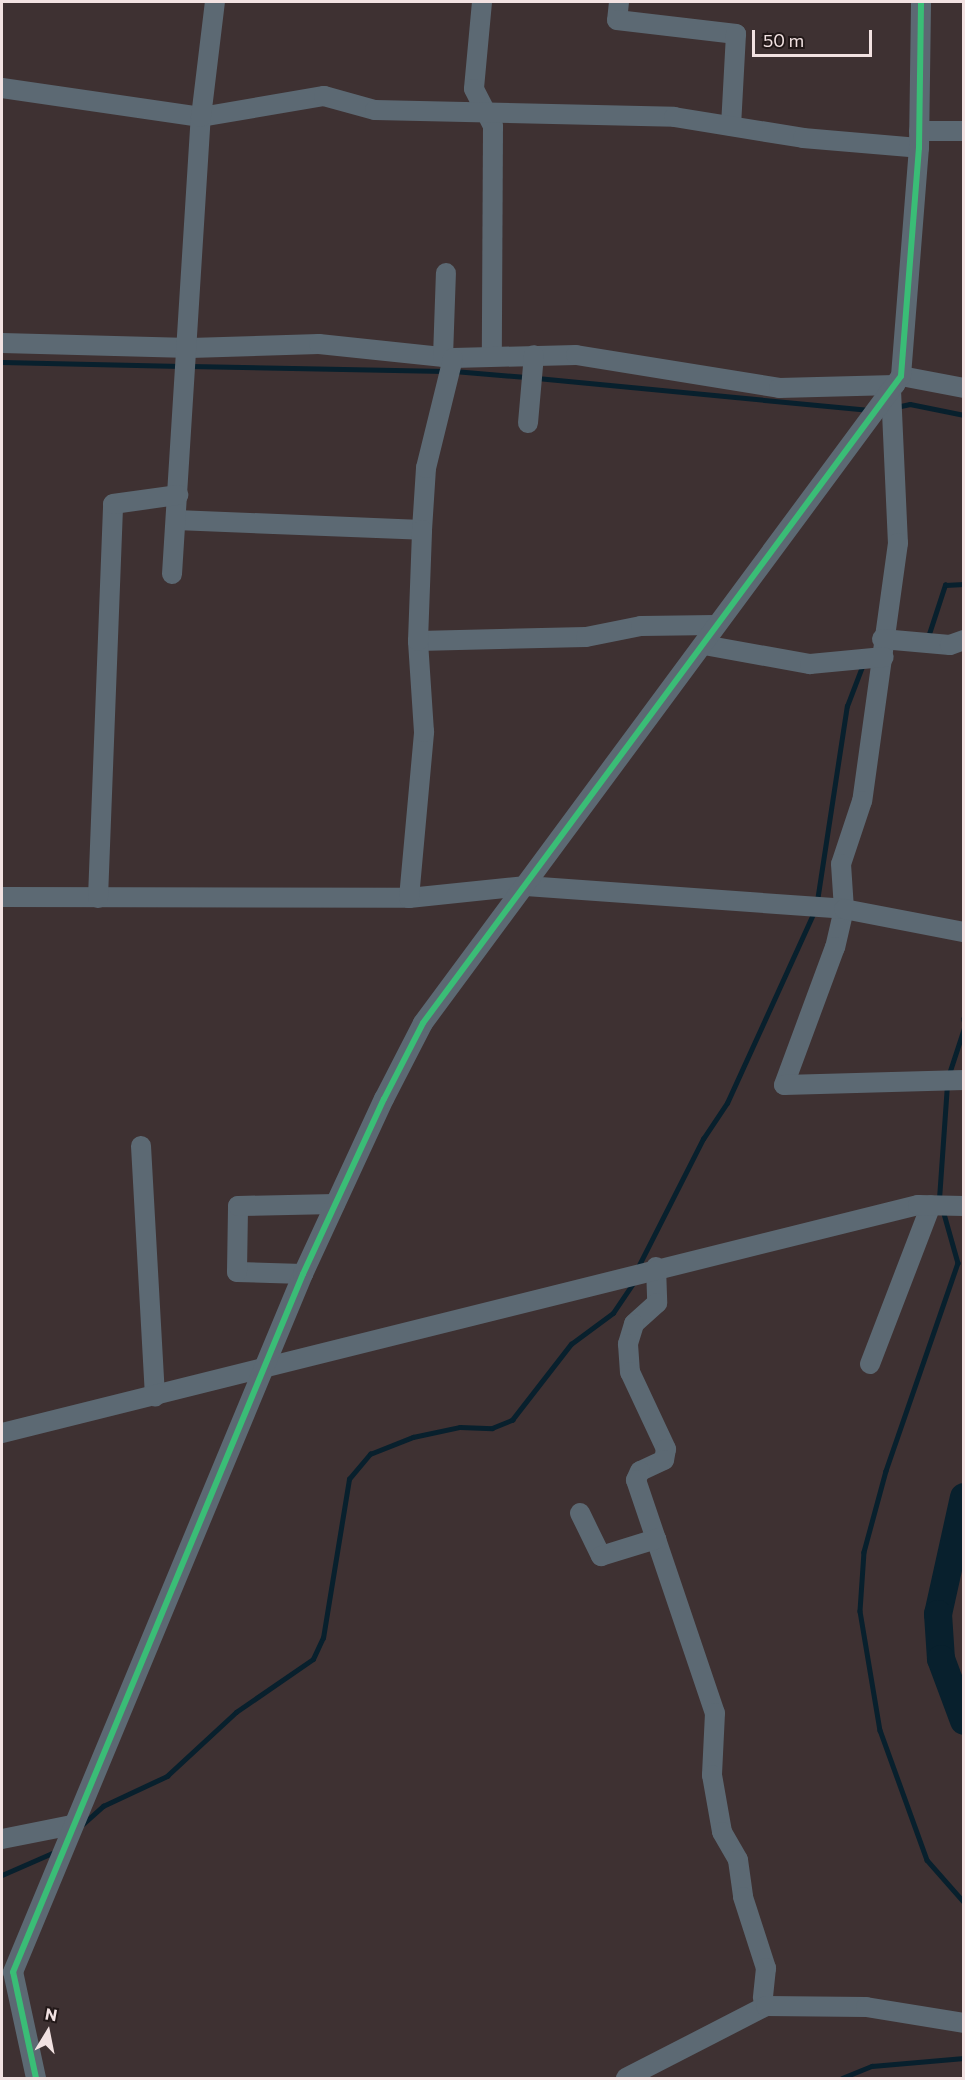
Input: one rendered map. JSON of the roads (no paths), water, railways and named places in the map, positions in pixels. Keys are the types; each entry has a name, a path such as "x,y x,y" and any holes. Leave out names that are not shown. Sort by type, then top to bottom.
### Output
{"street":[{"path":"172,574 190,348 201,117 215,2"},
{"path":"482,2 474,88 481,111 493,126 492,355"},
{"path":"619,2 617,20 736,34 731,126"},
{"path":"921,2 919,139 896,384 898,543 862,801 841,864 844,909 784,1085 963,1080"},
{"path":"2,88 201,117 324,96 375,110 674,117 731,126 919,139 963,131"},
{"path":"409,898 424,732 418,640 422,530 426,468 448,358 446,273"},
{"path":"2,343 190,348 319,344 448,358 534,355 656,364 779,388 896,384 963,388"},
{"path":"528,423 534,355"},
{"path":"36,2079 13,1972 72,1825 266,1371 303,1274 423,1023 526,886 576,810 704,645 715,625 896,384"},
{"path":"98,897 112,504 178,495"},
{"path":"176,520 422,530"},
{"path":"418,640 586,637 641,626 715,625"},
{"path":"704,645 810,664 883,648 950,645 963,640"},
{"path":"2,897 409,898 526,886 844,909 963,932"},
{"path":"141,1146 155,1397"},
{"path":"303,1274 237,1272 238,1206 335,1204"},
{"path":"2,1433 266,1371 656,1267 931,1205 963,1206"},
{"path":"870,1364 931,1205"},
{"path":"656,1267 657,1303 634,1324 628,1344 630,1372 666,1449 664,1460 639,1471 636,1480 716,1713 712,1775 722,1832 738,1860 742,1897 766,1968 763,1998"},
{"path":"580,1512 601,1556 657,1539"},
{"path":"2,1839 72,1825"},
{"path":"626,2079 766,2006 866,2007 963,2023"}],"waterway":[{"path":"2,362 181,366"},
{"path":"190,366 445,371"},
{"path":"454,371 526,377"},
{"path":"537,378 869,410"},
{"path":"896,407 910,404 964,415"},
{"path":"928,637 945,585 964,584"},
{"path":"817,901 847,706 863,664"},
{"path":"637,1269 703,1139 727,1103 814,912"},
{"path":"949,1074 964,1028"},
{"path":"939,1199 947,1086"},
{"path":"943,1210 958,1263 886,1471 864,1552 860,1611 880,1730 927,1860 964,1902"},
{"path":"83,1824 103,1806 167,1776 236,1712 313,1659 323,1638 349,1479 370,1454 413,1437 460,1427 492,1428 512,1420 571,1344 613,1313 633,1283"},
{"path":"964,1497 938,1614 941,1659 964,1721"},
{"path":"2,1875 57,1851"},
{"path":"842,2078 872,2066 964,2058"}]}
